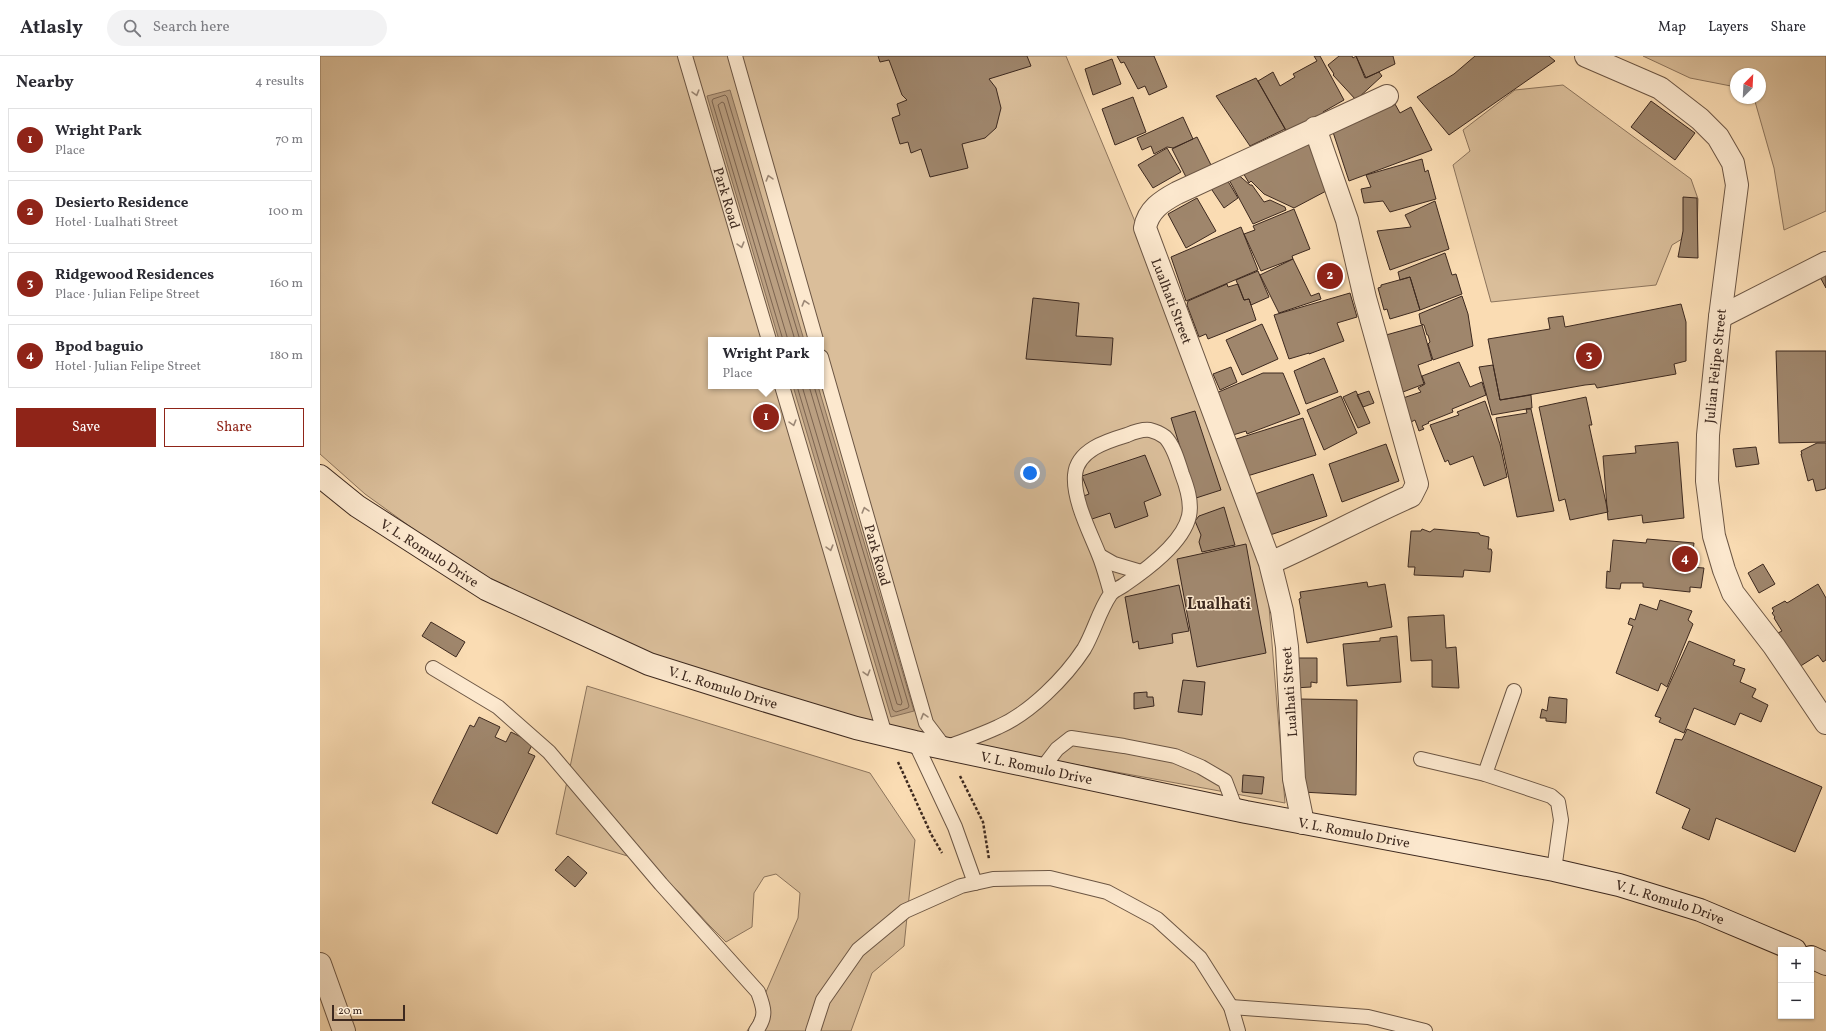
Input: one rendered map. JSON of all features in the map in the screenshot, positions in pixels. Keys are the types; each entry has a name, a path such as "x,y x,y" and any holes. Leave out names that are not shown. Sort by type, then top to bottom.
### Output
{"street":[{"name":"Julian Felipe Street","path":"1586,56 1660,88 1700,119 1718,137 1733,163 1737,185 1720,316 1708,435 1707,481 1714,536 1724,570 1733,593 1774,646 1826,723"},
{"name":"Lualhati Street","path":"1303,823 1294,779 1287,655 1282,611 1270,563 1145,228 1152,210 1165,199 1315,128 1387,96"},
{"path":"1270,563 1411,496 1417,484 1365,298 1346,220 1315,128"},
{"path":"1720,316 1826,263"},
{"name":"V. L. Romulo Drive","path":"320,476 356,506 486,589 642,661 760,700 885,735 1041,770 1236,810 1554,870 1619,884 1700,910 1788,947"},
{"path":"1814,958 1826,964"},
{"path":"320,964 344,1031"}],"lane":[{"name":"Park Road","path":"685,56 767,337"},
{"path":"735,56 815,337"},
{"name":"Park Road","path":"824,367 926,723 945,748"},
{"path":"783,389 885,735"},
{"path":"945,748 1000,727 1024,712 1065,673 1081,653 1111,593 1156,562 1168,550 1189,517 1189,497 1178,461 1165,438 1150,430 1140,430 1114,439 1090,451 1081,459 1076,468 1075,477 1078,499 1090,534 1100,556 1111,593"},
{"path":"1100,556 1119,566 1141,572"},
{"path":"433,668 498,707 549,752 662,884 758,992 764,1007 764,1012 756,1031"},
{"path":"1485,774 1514,691"},
{"path":"1041,770 1057,749 1070,738 1124,746 1175,756 1201,767 1225,781 1236,810"},
{"path":"915,742 955,827 975,883"},
{"path":"1421,759 1485,774 1551,796 1558,802 1561,820 1554,870"},
{"path":"813,1031 823,1000 858,950 905,911 961,886 993,879 1050,878 1107,892 1157,919 1200,958 1231,1007 1238,1031"},
{"path":"1231,1007 1368,1017 1425,1031"}],"path":[{"path":"885,735 931,834"},
{"path":"945,748 982,822 993,879"}],"shaded area":[{"path":"320,56 1066,56 1201,380 1268,594 1285,803 865,726 652,655 491,585 365,494 320,454"},
{"path":"1643,56 1826,56 1826,211 1784,230 1774,168 1756,104 1766,104 1766,68 1730,68 1730,86 1690,78"},
{"path":"1563,85 1691,179 1698,199 1697,230 1672,245 1656,285 1491,302 1453,165 1470,151 1463,130 1515,90"},
{"path":"587,686 870,773 915,840 904,946 872,973 851,1031 747,1031 753,1022 798,918 800,893 776,874 764,877 754,893 752,927 726,942 678,891 634,858 556,834"}],"water":[{"path":"730,90 803,337 778,337 707,96"},
{"path":"794,389 819,389 914,711 891,717"}],"building":[{"path":"878,56 1027,56 1031,66 989,79 996,88 1001,108 996,128 985,138 962,144 968,168 930,177 921,149 911,153 908,142 900,144 892,118 900,115 897,104 907,100 902,95 889,60 880,62"},
{"path":"1117,56 1154,56 1167,87 1149,95 1145,86 1138,89 1124,62 1121,63"},
{"path":"1314,56 1320,56 1344,100 1323,112 1325,115 1287,132 1258,81 1273,72 1280,86 1295,77 1293,74 1317,61"},
{"path":"1339,56 1352,56 1353,58 1356,56 1365,78 1379,72 1382,76 1356,100 1333,75 1334,74 1328,65"},
{"path":"1356,56 1393,56 1395,64 1366,78"},
{"path":"1475,56 1549,56 1555,61 1449,135 1417,97 1454,74"},
{"path":"1112,59 1121,84 1093,95 1085,69"},
{"path":"1256,78 1285,129 1250,146 1216,96"},
{"path":"1133,97 1146,132 1115,145 1102,109"},
{"path":"1651,101 1695,133 1675,160 1631,127"},
{"path":"1395,104 1400,113 1411,107 1432,150 1349,181 1331,126"},
{"path":"1183,117 1193,139 1173,148 1167,147 1154,154 1151,146 1142,150 1137,138"},
{"path":"1197,137 1213,169 1189,183 1172,149"},
{"path":"1298,141 1313,144 1328,190 1294,208 1264,194 1251,181 1249,183 1242,171"},
{"path":"1167,148 1181,172 1153,188 1138,165"},
{"path":"1422,159 1425,172 1428,170 1436,199 1390,212 1383,201 1364,203 1361,189 1371,187 1366,175"},
{"path":"1235,172 1250,185 1252,185 1264,202 1270,200 1285,207 1286,210 1253,224 1227,176"},
{"path":"1226,178 1238,198 1224,208 1210,187"},
{"path":"1683,197 1697,198 1698,258 1678,257 1683,231"},
{"path":"1197,198 1216,231 1186,248 1168,214"},
{"path":"1435,201 1449,249 1390,270 1377,231 1411,227 1405,215"},
{"path":"1294,209 1310,249 1292,256 1293,259 1261,271 1244,234 1255,230 1253,226"},
{"path":"1241,227 1258,270 1186,301 1171,257"},
{"path":"1445,253 1452,275 1456,274 1462,294 1420,310 1410,277 1400,280 1398,272"},
{"path":"1293,259 1311,296 1319,293 1321,299 1279,313 1260,275"},
{"path":"1258,271 1269,297 1251,305 1249,299 1244,300 1236,280"},
{"path":"1826,274 1826,288 1820,277"},
{"path":"1410,277 1420,310 1390,319 1387,309 1384,310 1378,288 1381,287 1381,285"},
{"path":"1227,284 1228,287 1238,284 1244,300 1249,299 1256,320 1208,339 1206,334 1199,337 1187,305 1188,301"},
{"path":"1350,293 1357,317 1337,323 1344,341 1309,354 1289,359 1274,315"},
{"path":"1462,296 1468,314 1473,346 1433,360 1428,344 1430,342 1428,335 1424,325 1421,324 1419,314"},
{"path":"1033,298 1079,303 1076,336 1113,338 1111,365 1026,359"},
{"path":"1681,304 1686,322 1686,361 1674,364 1676,374 1597,388 1595,384 1585,385 1500,400 1488,339 1550,329 1548,318 1563,316 1565,327"},
{"path":"1262,324 1278,359 1242,375 1226,340"},
{"path":"1422,325 1432,360 1418,365 1424,384 1403,392 1386,335"},
{"path":"1776,351 1826,351 1826,442 1779,443"},
{"path":"1324,358 1338,392 1306,404 1294,371"},
{"path":"1459,362 1470,387 1482,382 1486,395 1452,409 1453,412 1428,422 1429,423 1422,426 1424,429 1419,431 1415,420 1411,422 1400,399 1421,392 1418,388 1425,384 1422,376"},
{"path":"1493,365 1500,400 1531,395 1532,408 1492,415 1479,367"},
{"path":"1231,367 1237,382 1220,390 1213,374"},
{"path":"1263,373 1283,373 1300,414 1247,434 1246,431 1233,435 1214,394"},
{"path":"1356,391 1370,423 1358,428 1343,397"},
{"path":"1369,391 1374,403 1363,407 1357,395"},
{"path":"1341,396 1357,433 1324,450 1307,410"},
{"path":"1586,397 1592,425 1589,425 1608,512 1570,520 1565,499 1559,501 1539,407"},
{"path":"1485,401 1500,444 1507,477 1484,486 1473,456 1450,465 1448,460 1445,462 1430,425 1459,415 1457,412"},
{"path":"1526,409 1531,409 1554,511 1517,517 1496,418 1527,413"},
{"path":"1195,411 1221,490 1196,498 1171,418"},
{"path":"1303,418 1316,455 1244,477 1233,440"},
{"path":"1678,442 1684,518 1643,523 1642,515 1608,520 1603,456 1636,453 1635,446"},
{"path":"1817,443 1826,443 1826,487 1825,489 1816,491 1813,479 1808,481 1801,451"},
{"path":"1386,444 1399,481 1342,502 1329,464"},
{"path":"1756,447 1759,464 1736,467 1733,449"},
{"path":"1145,455 1161,495 1144,502 1148,516 1115,528 1110,513 1089,520 1081,497 1089,494 1082,476"},
{"path":"1313,474 1327,516 1270,535 1255,494"},
{"path":"1224,507 1235,545 1202,552 1199,542 1201,535 1195,521 1199,516"},
{"path":"1422,529 1430,532 1434,529 1479,533 1480,535 1489,537 1488,549 1491,549 1492,552 1490,572 1464,570 1463,577 1414,575 1415,567 1408,567 1411,531 1421,531"},
{"path":"1647,539 1694,543 1691,567 1704,568 1701,588 1690,587 1690,592 1643,587 1643,583 1621,583 1620,589 1606,588 1607,571 1610,572 1613,540 1646,543"},
{"path":"1246,544 1266,653 1197,667 1177,559"},
{"path":"1763,564 1775,584 1759,593 1748,573"},
{"path":"1367,582 1368,587 1385,584 1392,627 1307,643 1299,599 1301,598 1300,592"},
{"path":"1818,584 1826,598 1826,660 1823,662 1818,655 1799,667 1776,634 1782,631 1774,618 1775,617 1772,613 1774,611 1772,608 1785,601 1787,603"},
{"path":"1179,585 1189,631 1172,634 1173,643 1139,649 1138,641 1133,643 1125,597"},
{"path":"1660,600 1692,611 1688,620 1693,624 1667,687 1661,683 1658,691 1616,673 1633,626 1628,624 1630,618 1635,620 1640,604 1657,610"},
{"path":"1444,615 1446,648 1456,647 1459,688 1432,687 1432,660 1411,661 1408,617"},
{"path":"431,622 465,642 456,657 422,636"},
{"path":"1397,636 1401,682 1347,686 1343,644 1380,641 1380,638"},
{"path":"1689,641 1735,660 1733,665 1745,669 1740,682 1756,689 1752,697 1768,705 1761,722 1740,713 1735,725 1694,708 1684,733 1659,722 1661,718 1655,716"},
{"path":"1294,658 1317,658 1317,683 1311,682 1311,687 1294,688"},
{"path":"1183,680 1205,682 1202,715 1178,712"},
{"path":"1147,692 1147,697 1153,697 1154,706 1134,709 1134,693"},
{"path":"1549,697 1567,699 1566,723 1546,721 1546,718 1540,718 1542,709 1547,711"},
{"path":"1300,699 1357,700 1356,795 1302,792"},
{"path":"479,717 500,727 495,737 506,742 511,732 533,743 528,753 535,756 497,834 432,803 470,725 474,727"},
{"path":"1687,729 1822,787 1795,852 1716,818 1709,840 1682,828 1690,809 1656,793 1675,739 1682,740"},
{"path":"1243,775 1264,777 1262,794 1242,792"},
{"path":"568,856 587,873 575,887 555,870"}],"place":[{"name":"Desierto Residence","path":"1330,276"},
{"name":"Ridgewood Residences","path":"1589,356"},
{"name":"Wright Park","path":"766,417"},
{"name":"Bpod baguio","path":"1685,559"}],"district":[{"name":"Lualhati","path":"1219,603"}]}
